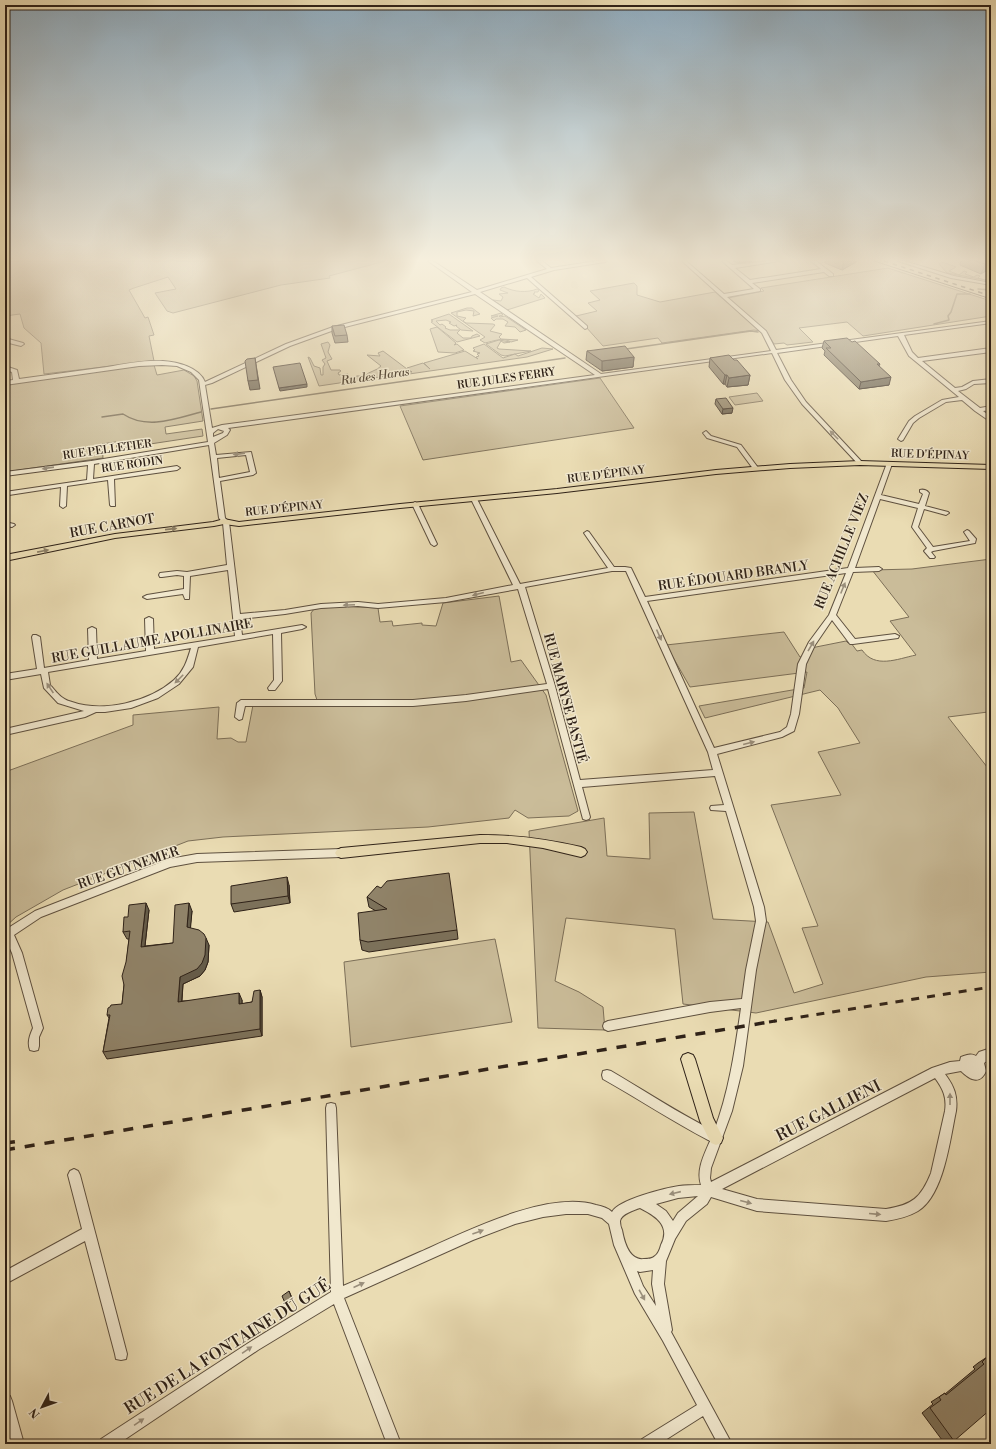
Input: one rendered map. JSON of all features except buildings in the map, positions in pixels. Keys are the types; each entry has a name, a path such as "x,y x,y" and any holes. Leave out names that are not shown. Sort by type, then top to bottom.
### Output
{"main road":[{"name":"RUE D'ÉPINAY","path":"225,522 239,524 415,504 756,469 860,463 991,467"},
{"name":"RUE CARNOT","path":"5,558 115,536 225,522"},
{"path":"341,853 480,839 507,839 543,843 581,852"},
{"path":"688,1059 707,1121 716,1138"}],"street":[{"path":"203,384 288,345 333,329"},
{"path":"530,329 599,375"},
{"path":"760,329 764,332 788,380 804,403 860,463"},
{"name":"RUE JULES FERRY","path":"222,428 238,424 940,329"},
{"path":"899,334 905,340 907,350 917,360 991,420"},
{"path":"5,340 20,344"},
{"path":"917,360 991,350"},
{"path":"5,383 151,363 172,364 187,368 199,377 203,384 208,423 214,436 220,436"},
{"path":"12,370 20,366"},
{"path":"5,368 15,371 16,381"},
{"path":"953,390 964,388 973,383 991,381"},
{"path":"901,439 911,422 944,401 962,398"},
{"path":"977,410 991,408"},
{"name":"RUE JULES FERRY","path":"212,443 238,424"},
{"path":"212,432 222,428 228,431"},
{"path":"212,432 212,443 222,518 225,522 232,567 239,638"},
{"path":"706,433 709,437 739,446 756,469"},
{"name":"RUE PELLETIER","path":"5,474 91,463 212,443"},
{"path":"214,457 249,453 253,473 217,480"},
{"name":"RUE RODIN","path":"90,480 91,463"},
{"name":"RUE ACHILLE VIEZ","path":"712,752 782,734 791,729 795,714 802,664 812,644 832,615 843,590 849,570 889,464"},
{"name":"RUE RODIN","path":"6,494 90,480 177,468"},
{"path":"111,478 113,505"},
{"path":"63,506 64,485"},
{"path":"922,490 926,493 915,527 932,549"},
{"path":"5,509 6,494"},
{"path":"877,496 946,513"},
{"name":"RUE MARYSE BASTIÉ","path":"474,499 519,586 551,686 586,817"},
{"path":"415,504 434,544"},
{"path":"932,557 927,551 973,542 974,539 967,532"},
{"path":"587,533 612,569"},
{"path":"162,575 177,573 187,574 232,567"},
{"path":"237,617 285,612 321,606 358,604 378,606 427,602 470,596 612,569 629,570 712,752 759,907 761,921 751,970 738,1066 727,1111 705,1168 704,1178 708,1190 757,1205 886,1215 897,1214 910,1210 925,1197 933,1183 946,1130 951,1098 950,1092 936,1072"},
{"name":"RUE ÉDOUARD BRANLY","path":"643,599 805,578 849,570 879,569"},
{"path":"147,598 186,594 187,574"},
{"path":"832,615 853,642 895,636"},
{"path":"148,619 150,652"},
{"name":"RUE GUILLAUME APOLLINAIRE","path":"5,677 302,627"},
{"path":"92,629 93,662"},
{"path":"272,688 278,681 277,631"},
{"path":"36,637 42,671 51,692 69,704 108,710 137,704 170,688 189,667 193,659 195,645"},
{"path":"239,717 241,703 413,703 466,698 551,686"},
{"path":"61,719 69,712 69,704"},
{"path":"5,732 85,714 96,709"},
{"path":"577,784 718,773"},
{"path":"714,808 728,808"},
{"name":"RUE GUYNEMER","path":"6,935 38,914 169,863 196,858 341,853"},
{"path":"6,935 17,953 38,1028 34,1037 34,1046"},
{"path":"608,1026 710,1007 746,1003"},
{"name":"RUE GALLIENI","path":"642,1203 678,1192 708,1190 936,1072 959,1065 965,1067 970,1074 978,1074 981,1069 977,1062 983,1056 991,1053"},
{"path":"607,1075 650,1099 684,1122 716,1138"},
{"path":"330,1108 337,1295 394,1444"},
{"path":"74,1175 121,1354"},
{"name":"RUE GALLIENI","path":"671,1235 682,1218 703,1200 708,1190"},
{"path":"667,1337 658,1284 660,1260 671,1235 668,1224 656,1209 642,1203 634,1204 618,1213 614,1221 621,1248 639,1290 667,1337 725,1444"},
{"name":"RUE DE LA FONTAINE DU GUÉ","path":"110,1443 254,1346 337,1295 470,1235 515,1218 559,1209 588,1208 605,1213 614,1221"},
{"path":"5,1278 89,1232"},
{"path":"627,1259 634,1264 649,1266 660,1260"},
{"path":"5,1401 17,1444"},
{"path":"647,1444 705,1407"}],"shaded area":[{"path":"25,329 152,329 154,335 149,336 154,361 44,374 41,343"},
{"path":"430,329 439,329 456,343 454,345 457,344 464,350 455,353 438,352"},
{"path":"440,329 460,330 457,333 463,338 471,338 477,334 480,336 457,342"},
{"path":"459,329 470,329 473,331"},
{"path":"473,329 492,329 490,331 502,334 499,337 501,339 518,340 511,342 498,340 485,343 480,340 485,337"},
{"path":"517,329 526,330 520,332"},
{"path":"587,329 757,329 760,331 754,330 662,343 658,338 603,346"},
{"path":"763,329 800,329 813,342 787,345 784,343 774,344"},
{"path":"855,329 910,329 863,336"},
{"path":"499,340 510,342 504,343 501,341 497,348 499,349 531,351 505,356 501,355 486,344"},
{"path":"328,342 330,345 328,352 332,359 327,361 331,370 340,370 341,371 338,373 339,375 348,374 348,376 343,379 347,381 357,376 365,376 379,368 381,366 367,355 380,356 378,353 383,351 412,372 407,368 423,363 430,369 424,363 465,351 478,359 476,357 479,356 477,354 480,353 473,351 475,350 473,348 484,344 503,358 515,354 518,356 542,348 553,349 527,357 319,386 308,357 314,366 320,368 321,375 323,375 323,367 325,364 322,360 326,358 321,344"},
{"path":"154,365 157,375 184,370 194,376 197,381 203,421 165,427 166,434 202,429 203,436 117,449 116,442 102,444 103,458 5,472 5,385 104,370"},
{"path":"600,378 634,428 423,460 400,406"},
{"path":"757,393 763,401 735,405 729,397"},
{"path":"991,559 991,716 988,712 948,717 991,772 991,972 926,977 756,1013 683,1004 675,929 566,918 555,981 579,992 603,1007 605,1030 538,1028 529,831 604,818 607,856 650,859 649,813 694,812 713,919 768,922 794,993 823,984 802,928 818,926 771,805 841,795 818,752 860,743 838,708 820,690 705,718 699,706 804,688 807,672 690,687 666,645 784,632 800,657 809,656 811,648 846,641 851,643 857,651 862,650 867,656 880,661 894,660 916,655 890,621 909,617 872,570 912,569"},
{"path":"499,596 511,662 521,660 546,695 578,811 569,816 528,818 515,810 509,818 428,827 223,837 188,841 63,890 16,917 5,927 5,772 133,725 133,715 219,707 217,739 231,738 238,742 246,742 253,705 318,703 315,694 311,613 314,609 342,606 378,608 380,622 392,621 393,626 422,623 422,625 436,626 443,603"},
{"path":"495,939 512,1022 351,1047 344,962"}],"waterway":[{"name":"Ru des Haras","path":"626,349 751,331 758,332"},
{"name":"Ru des Haras","path":"211,409 565,358"},
{"name":"Ru des Haras","path":"102,417 123,414 132,419 161,422 201,412"}],"railway":[{"path":"770,1022 991,987"},
{"path":"770,1022 775,1021"},
{"path":"5,1150 770,1022"},
{"path":"5,1143 20,1141"}]}
